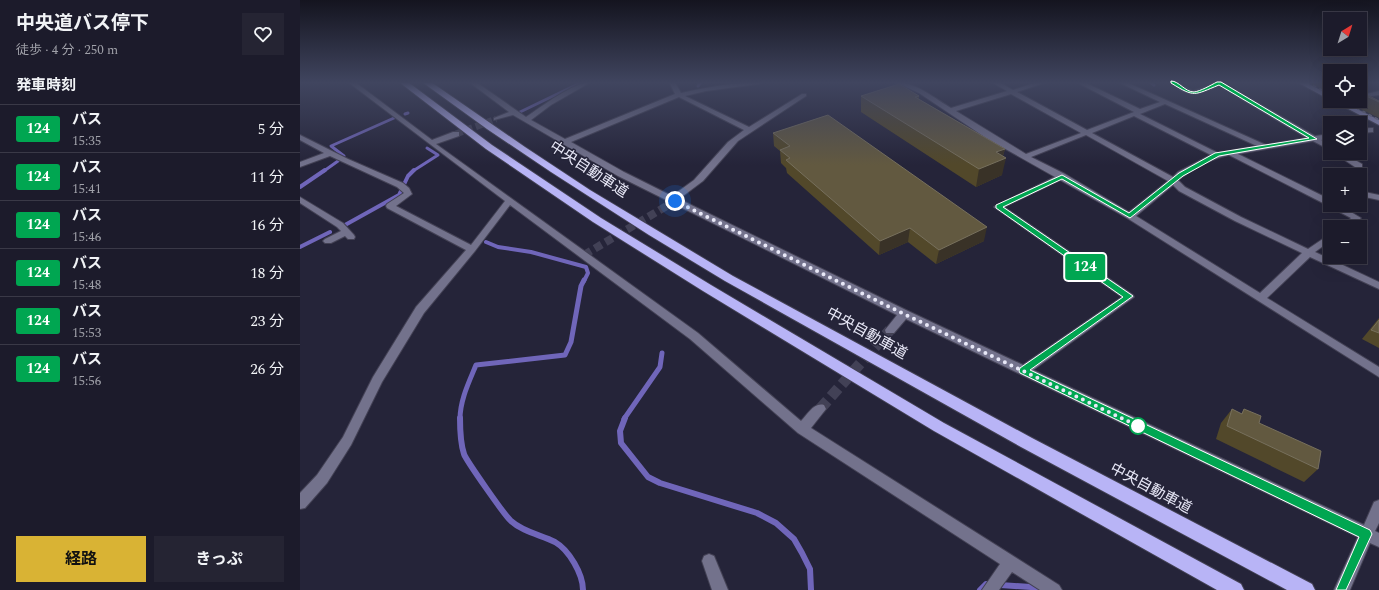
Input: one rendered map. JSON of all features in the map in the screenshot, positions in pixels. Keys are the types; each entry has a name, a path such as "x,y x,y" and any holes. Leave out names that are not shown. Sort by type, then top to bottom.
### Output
{"highway":[{"path":"440,110 496,151 597,220 707,288 940,427 1235,590"},
{"name":"中央自動車道","path":"464,110 559,174 688,254 970,412 1185,528 1306,590"}],"main road":[{"path":"1352,110 1379,124"}],"street":[{"path":"387,110 431,144 510,200 694,336 802,429 1054,590"},
{"path":"509,110 621,174 672,200 904,314 1373,537"},
{"path":"527,120 541,110"},
{"path":"565,142 644,110"},
{"path":"708,110 748,129"},
{"path":"672,200 690,188 725,148 748,129 779,110"},
{"path":"950,111 955,110"},
{"path":"1045,110 1174,180 1182,189 1308,253 1379,286"},
{"path":"1131,110 1217,155"},
{"path":"1027,156 1147,110"},
{"path":"1183,110 1265,147"},
{"path":"1266,110 1323,144"},
{"path":"950,111 989,136 1027,156 1130,216 1379,373"},
{"path":"496,119 514,113"},
{"path":"431,144 456,134"},
{"path":"300,137 345,161 403,187 408,194 390,206 442,235 472,249"},
{"path":"1130,216 1181,174 1217,155 1323,137"},
{"path":"300,165 331,153"},
{"path":"1231,153 1323,199"},
{"path":"1350,160 1360,166 1360,168"},
{"path":"1023,371 1129,296 998,207 1062,176"},
{"path":"1367,195 1379,198"},
{"path":"300,199 340,225 349,235 328,241"},
{"path":"300,503 322,479 347,441 376,380 420,310 472,249 510,200"},
{"path":"1347,212 1357,218 1354,220"},
{"path":"1262,298 1308,253 1323,242"},
{"path":"890,330 904,314"},
{"path":"802,429 820,409"},
{"path":"1342,590 1373,537 1379,507"},
{"path":"709,561 720,590"},
{"path":"990,590 1010,563"}],"building":[{"path":"883,110 937,110 1005,149 996,152 1006,158 979,169"},
{"path":"828,115 987,227 939,250 910,228 880,241 786,160 790,158 780,150 790,146 773,133"},
{"path":"1379,320 1379,333 1371,330"},
{"path":"1232,409 1242,414 1244,409 1261,416 1259,423 1321,451 1318,469 1227,426"}],"waterway":[{"path":"520,112 525,110"},
{"path":"344,156 331,146 394,118"},
{"path":"413,171 438,155 427,148"},
{"path":"324,171 338,161"},
{"path":"300,187 325,170"},
{"path":"345,225 399,195 408,176 413,171"},
{"path":"300,247 330,232"},
{"path":"486,242 498,247 531,252 586,267 588,273 584,281"},
{"path":"583,590 581,577 570,556 555,542 527,531 511,521 471,466 464,454 461,440 460,412 463,398 476,365 565,355 571,342 581,286 584,280"},
{"path":"624,419 660,367 662,353"},
{"path":"625,418 620,431 621,443 648,477 660,483 757,513 776,523 794,539 802,553 810,569 811,590"},
{"path":"980,590 986,584 1031,587 1035,590"}],"tunnel":[{"path":"456,134 496,119"},
{"path":"584,255 675,201"},
{"path":"820,409 890,330"}],"railway":[{"path":"1360,110 1379,120"}],"bus line":[{"name":"124","path":"1265,110 1314,139 1217,155 1181,174 1130,216 1062,176 998,207 1129,296 1023,371 1366,534 1342,590"}],"route":[{"path":"675,201 904,314 1138,426"}]}
